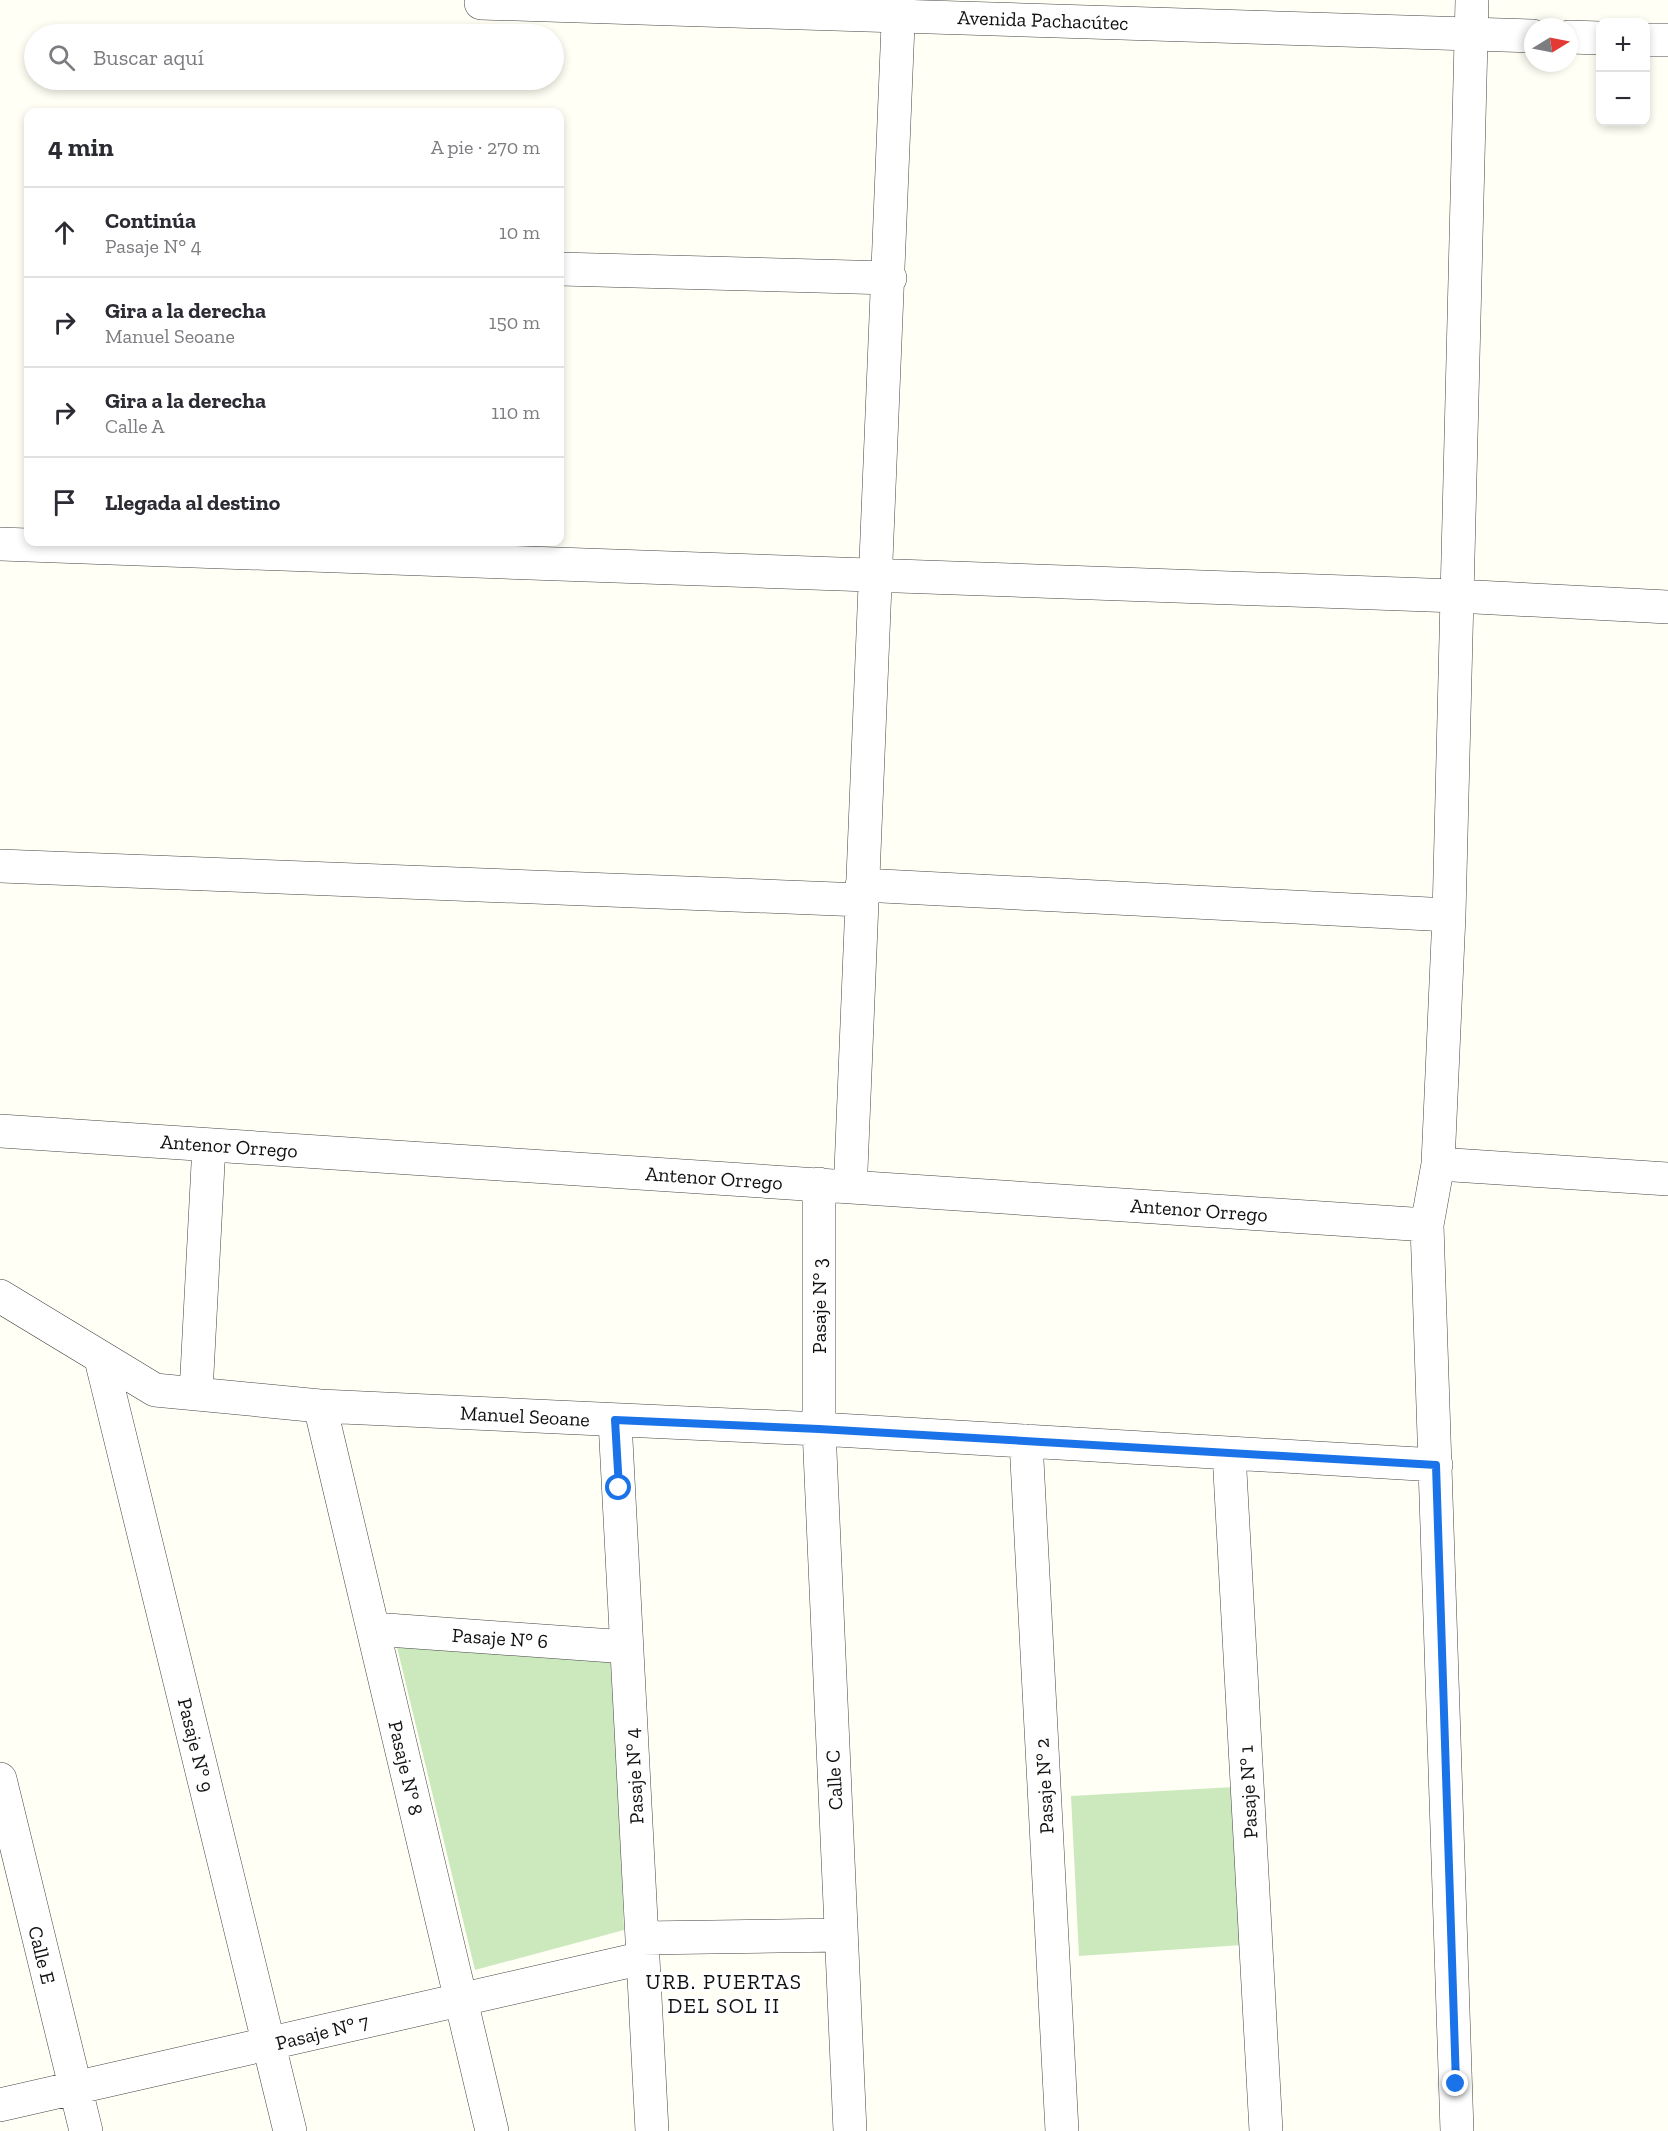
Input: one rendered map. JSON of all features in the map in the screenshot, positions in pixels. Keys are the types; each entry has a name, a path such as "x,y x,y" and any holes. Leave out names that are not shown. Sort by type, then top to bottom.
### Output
{"street":[{"path":"1457,2131 1427,1225 1438,1164 1449,915 1469,34 1472,0"},
{"name":"Avenida Pachacútec","path":"481,3 898,8 1524,36"},
{"path":"852,1170 875,574 890,278 898,8"},
{"path":"1578,37 1596,38"},
{"path":"1650,40 1668,40"},
{"path":"564,269 890,278"},
{"path":"0,544 24,545"},
{"path":"58,546 1456,596 1668,607"},
{"path":"0,866 862,893 1449,915"},
{"name":"Antenor Orrego","path":"0,1131 1427,1225"},
{"path":"196,1394 209,1145"},
{"path":"1438,1164 1668,1179"},
{"name":"Pasaje N° 3","path":"819,1184 819,1429"},
{"name":"Manuel Seoane","path":"0,1296 155,1390 320,1406 819,1429 1436,1465"},
{"name":"Pasaje N° 9","path":"101,1359 290,2131"},
{"name":"Pasaje N° 8","path":"320,1406 492,2131"},
{"name":"Pasaje N° 4","path":"615,1420 652,2131"},
{"name":"Calle C","path":"819,1429 850,2131"},
{"name":"Pasaje N° 2","path":"1026,1441 1062,2131"},
{"name":"Pasaje N° 1","path":"1229,1453 1266,2131"},
{"name":"Pasaje N° 6","path":"373,1629 627,1647"},
{"name":"Calle E","path":"0,1779 86,2131"},
{"name":"Pasaje N° 7","path":"0,2105 460,1998 643,1948 841,1935"}],"green space":[{"path":"396,1643 613,1650 624,1930 475,1970"},
{"path":"1234,1787 1242,1945 1079,1956 1071,1796"}],"district":[{"name":"URB. PUERTAS DEL SOL II","path":"724,1993"}],"route":[{"path":"619,1488 615,1420 819,1429 1436,1465 1456,2084"}]}
